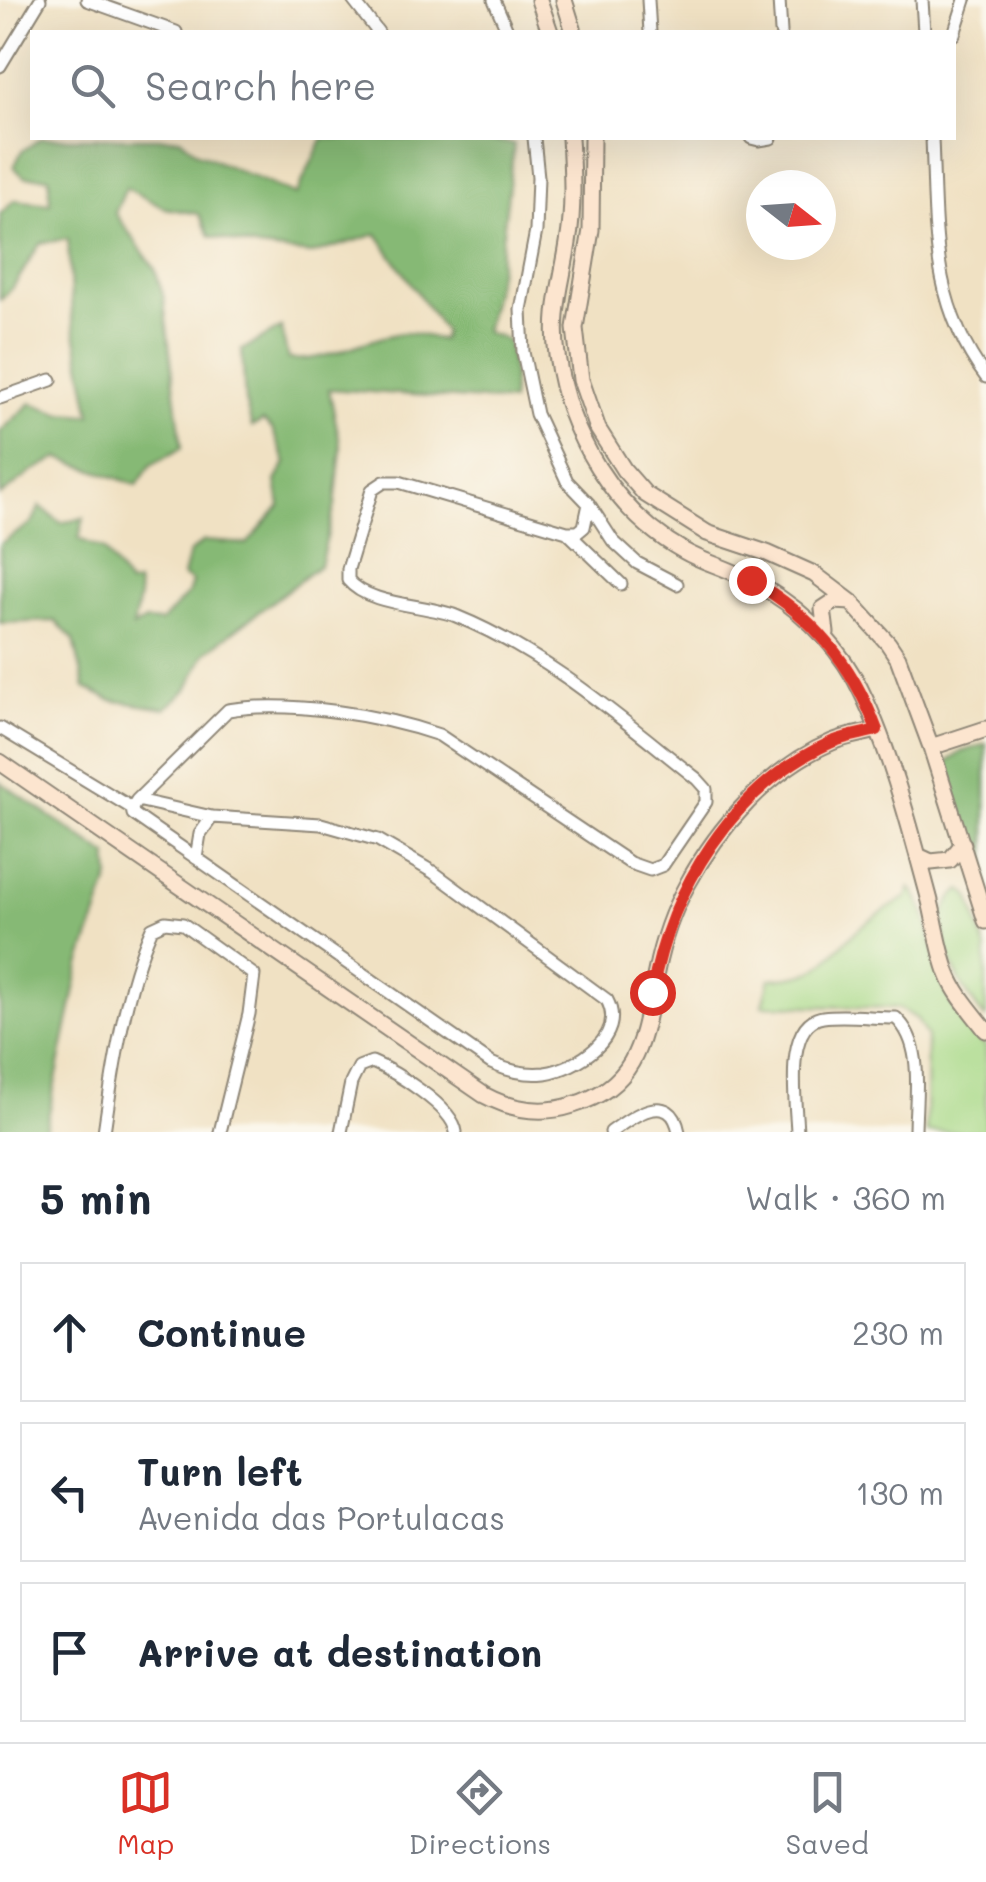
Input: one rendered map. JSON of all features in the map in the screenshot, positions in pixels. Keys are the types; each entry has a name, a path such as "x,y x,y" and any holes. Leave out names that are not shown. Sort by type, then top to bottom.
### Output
{"street":[{"path":"0,66 40,0"},
{"path":"87,0 170,30"},
{"path":"353,0 376,30"},
{"path":"494,0 507,30"},
{"path":"539,0 549,30"},
{"path":"564,0 573,30"},
{"path":"648,0 650,30"},
{"path":"780,0 782,30"},
{"path":"922,0 924,30"},
{"path":"955,30 965,0"},
{"path":"534,140 536,231 521,310 526,373 536,414 567,481 589,504 613,541 637,563 677,584"},
{"path":"570,140 568,242 554,310 556,354 580,434 610,486 636,516 684,551 768,590 796,609 827,638 854,677 877,730 918,856 948,972 958,993 986,1030"},
{"path":"592,140 590,230 574,328 585,396 606,443 645,494 712,535 793,564 831,586 851,602 898,658 986,920"},
{"path":"932,140 938,254 945,300 961,342 980,360 986,377"},
{"path":"0,398 50,380"},
{"path":"0,728 134,804 212,817 321,824 378,840 432,872 604,996 612,1010 612,1026 596,1048 567,1067 534,1074 501,1068 482,1057 132,814 134,804 228,710 316,710 408,724 439,735 630,863 650,870 663,865 706,802 706,789 697,779 576,683 539,659 454,616 361,592 348,580 372,490 384,482 399,482 566,532 578,532 584,527 589,504"},
{"path":"566,532 621,584"},
{"path":"684,551 708,552 712,535"},
{"path":"827,638 823,609 835,600 851,602"},
{"path":"930,747 986,728"},
{"path":"0,762 484,1095 518,1108 544,1110 592,1098 620,1076 634,1058 648,1025 656,970 676,908 707,852 733,818 771,782 814,752 833,742 877,730"},
{"path":"196,858 200,834 212,817"},
{"path":"918,856 931,862 950,860 962,844"},
{"path":"104,1132 120,1038 144,944 152,928 165,922 183,924 254,975 249,1014 220,1132"},
{"path":"796,1132 799,1035 807,1023 821,1017 896,1018 907,1028 914,1042 915,1132"},
{"path":"342,1132 351,1083 360,1067 372,1062 387,1068 448,1113 456,1132"},
{"path":"611,1132 635,1114 652,1108 668,1112 679,1132"}],"green space":[{"path":"38,140 182,140 197,153 296,195 322,140 492,140 514,144 498,273 485,332 508,340 513,377 511,402 329,389 341,448 335,506 320,565 205,653 187,690 165,709 110,700 85,688 74,640 55,621 0,623 0,544 32,523 40,506 61,523 84,518 79,539 103,549 129,585 137,583 139,597 133,627 146,621 161,622 188,594 192,582 183,576 189,553 204,541 247,544 280,506 276,481 286,463 272,429 263,421 252,427 245,401 242,350 281,328 288,359 317,358 403,333 442,340 444,331 377,234 312,254 258,248 210,236 199,214 165,208 126,188 115,213 155,269 163,295 182,448 151,465 137,485 59,458 36,469 0,496 0,432 31,403 60,413 91,415 72,317 68,239 41,243 0,300 0,214 15,200 50,204 49,177 24,177 14,167 22,151"},
{"path":"986,744 986,889 962,826 945,764 961,752"},
{"path":"0,782 108,856 110,877 80,965 45,1132 0,1132"},
{"path":"910,888 922,908 948,996 986,1047 986,1132 926,1132 927,1037 917,1019 899,1008 763,1005 770,979 801,975 819,967 861,927 907,897"},
{"path":"962,890 969,895 986,950 986,1019 956,973 944,936 949,902"}],"route":[{"path":"652,992 668,929 685,889 733,818 796,763 833,742 877,730 854,677 827,638 796,609 751,580"}]}
